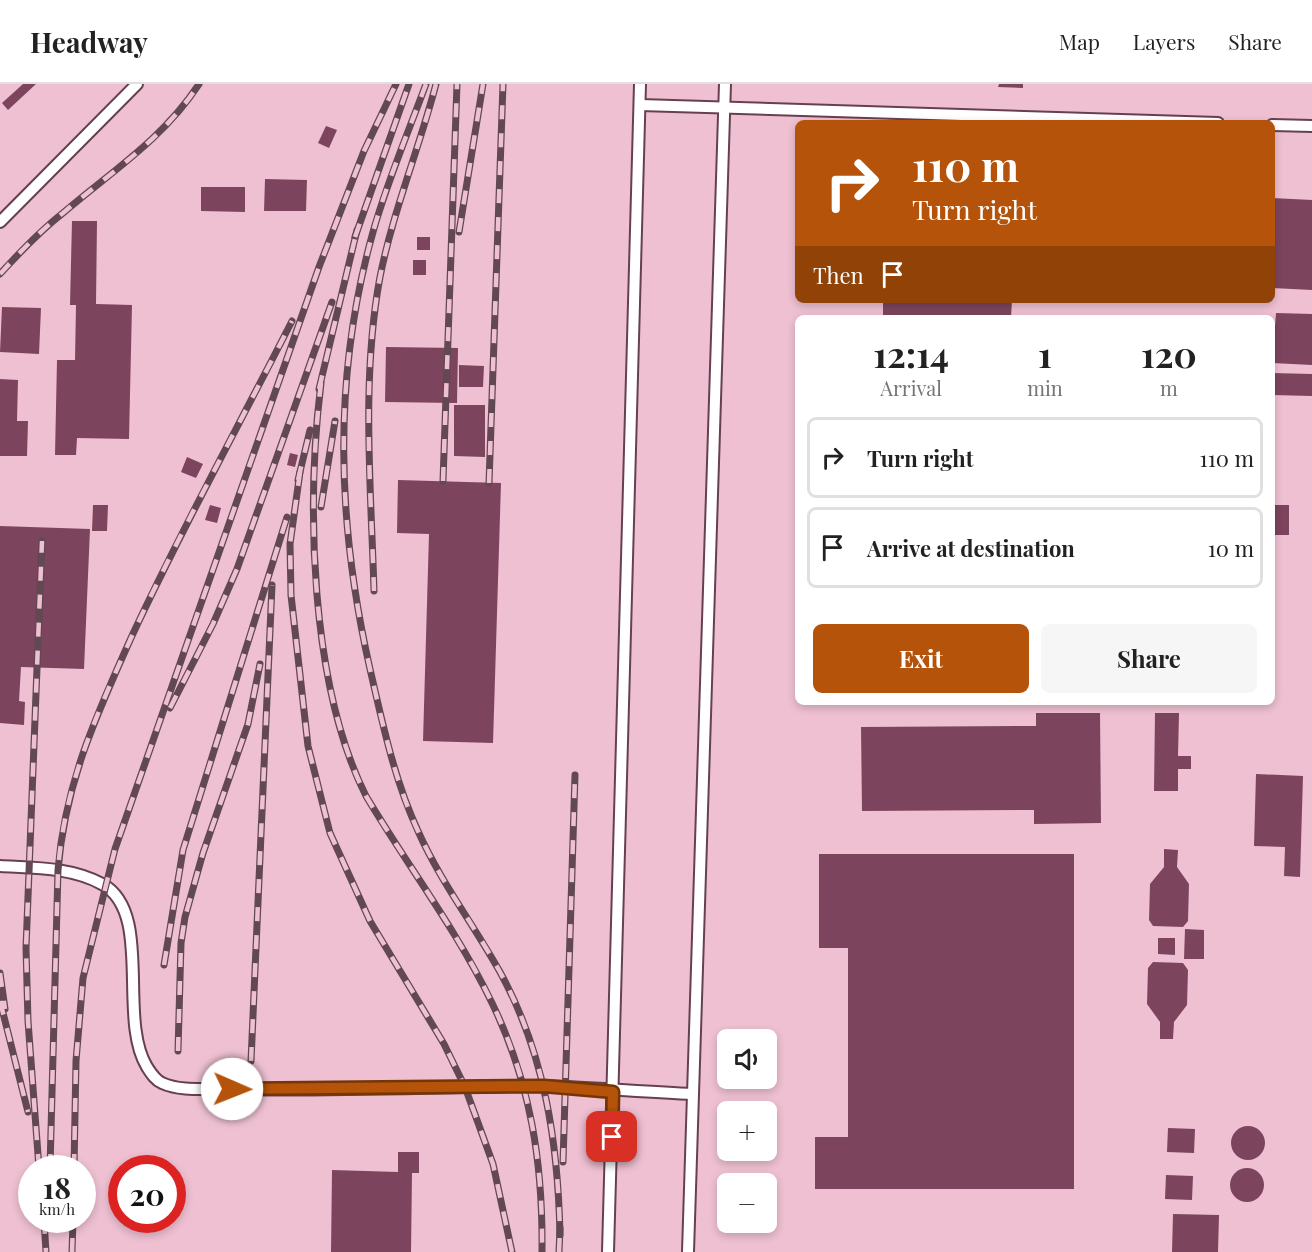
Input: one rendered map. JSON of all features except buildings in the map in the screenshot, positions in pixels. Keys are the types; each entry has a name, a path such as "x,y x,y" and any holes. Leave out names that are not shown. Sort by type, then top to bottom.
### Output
{"lane":[{"path":"0,222 137,84"},
{"path":"608,1252 640,84"},
{"path":"688,1252 725,84"},
{"path":"640,105 1125,120"},
{"path":"1275,125 1312,126"},
{"path":"0,866 74,873 105,885 119,899 129,924 134,1030 139,1053 154,1077 162,1083 177,1087 250,1089 544,1086 613,1092 693,1094"}],"railway":[{"path":"0,274 46,227 153,138 185,104 199,84"},
{"path":"74,1155 76,1061 83,978 115,849 319,267 364,151 396,84"},
{"path":"355,237 409,84"},
{"path":"426,84 391,176 373,232 360,287 351,341 345,396 344,450 351,560 370,669 402,792 427,849 500,972 528,1035 538,1067 552,1133 560,1235"},
{"path":"374,591 369,433 374,316 385,252 436,84"},
{"path":"443,481 457,84"},
{"path":"459,232 483,84"},
{"path":"489,483 503,84"},
{"path":"319,389 357,230"},
{"path":"170,708 213,624 237,569 332,302"},
{"path":"50,1155 58,870 67,808 75,779 94,723 131,638 292,321"},
{"path":"321,383 316,431 314,538 323,649 333,702 347,751 366,796 448,924 478,976 505,1033 525,1094 532,1124 540,1187 542,1252"},
{"path":"321,507 335,421"},
{"path":"298,480 310,430"},
{"path":"300,472 290,544 291,595 308,746 330,833 370,921 444,1044 465,1087 493,1164 512,1252"},
{"path":"164,965 183,850 287,517"},
{"path":"38,1155 28,1021 26,948 42,541"},
{"path":"251,1061 272,585"},
{"path":"178,1051 181,943 185,917 203,853 248,724 260,664"},
{"path":"563,1162 575,775"},
{"path":"0,973 5,1009"},
{"path":"0,1001 28,1112"},
{"path":"559,1252 560,1228"},
{"path":"45,1233 46,1252"},
{"path":"72,1252 73,1233"}],"route":[{"path":"232,1089 544,1086 613,1092 612,1137"}]}
